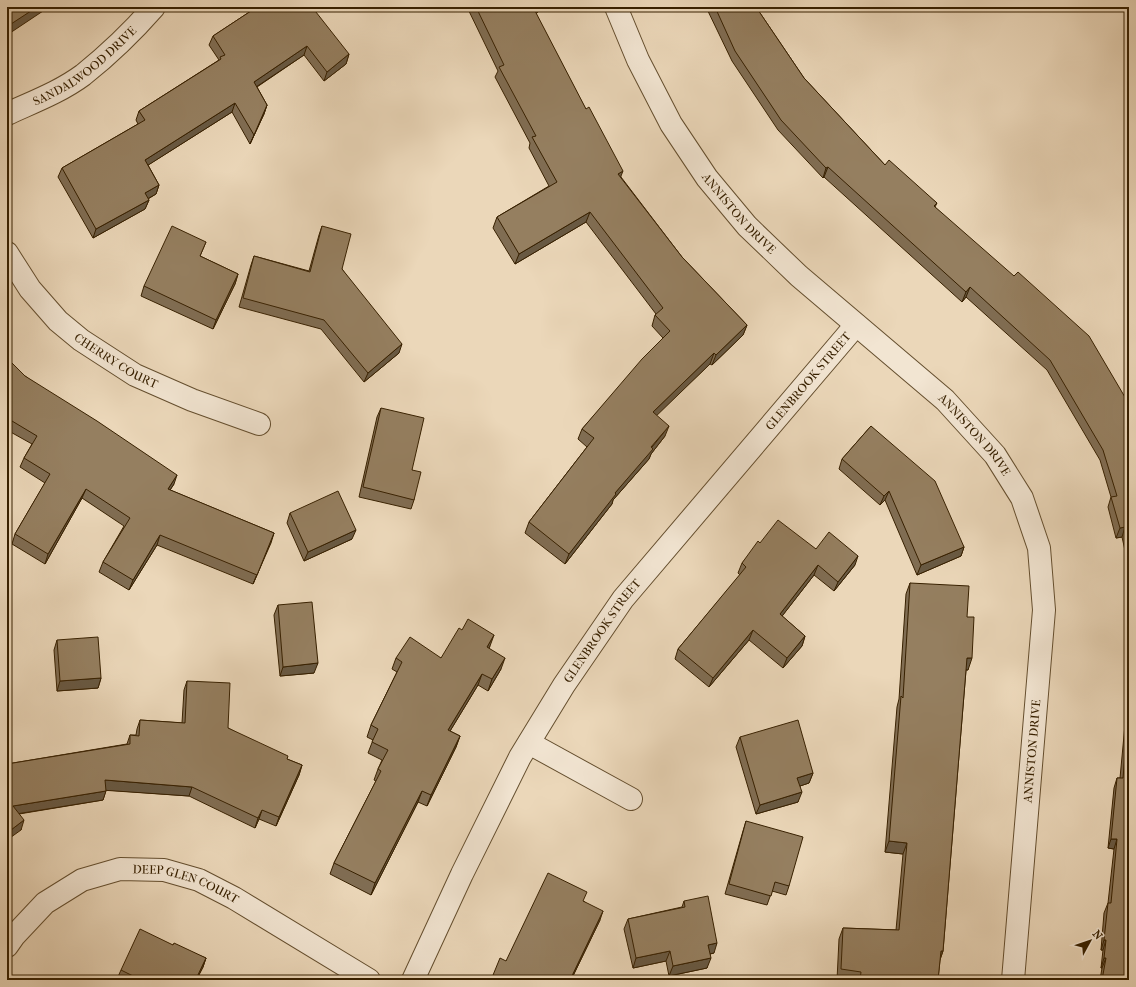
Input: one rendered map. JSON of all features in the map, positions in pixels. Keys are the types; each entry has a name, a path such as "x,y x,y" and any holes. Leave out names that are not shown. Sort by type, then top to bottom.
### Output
{"street":[{"name":"SANDALWOOD DRIVE","path":"7,114 50,95 82,75 110,51 154,7"},
{"name":"ANNISTON DRIVE","path":"616,7 638,60 671,124 707,178 747,226 800,276 945,400 995,455 1022,498 1039,548 1044,610 1013,980"},
{"name":"CHERRY COURT","path":"7,252 30,289 58,321 81,340 135,375 192,400 259,424"},
{"name":"GLENBROOK STREET","path":"413,980 462,874 520,757 564,685 623,599 856,325"},
{"path":"529,742 631,799"},
{"name":"DEEP GLEN COURT","path":"7,946 14,936 45,903 82,880 120,869 164,870 198,880 234,898 369,980"}],"building":[{"path":"7,7 37,7 11,24 7,25"},
{"path":"257,7 312,7 349,54 327,72 307,46 254,82 267,105 254,135 235,103 145,160 159,185 145,193 149,200 96,229 62,168 145,120 139,111 221,59 220,57 225,55 213,36"},
{"path":"476,7 533,7 586,109 589,107 623,171 618,174 682,257 747,325 716,355 714,353 653,412 669,426 651,447 653,449 615,493 616,494 569,554 529,522 594,438 582,429 642,359 670,331 655,315 663,308 590,212 519,254 497,217 557,182 532,137 536,136 499,67 504,65"},
{"path":"715,7 756,7 804,78 885,165 889,160 937,203 934,206 1014,276 1018,272 1089,336 1129,404 1129,541 1125,527 1120,528 1111,497 1117,496 1103,450 1050,360 970,287 966,292 828,167 826,168 781,120 735,51"},
{"path":"172,226 206,242 200,256 238,274 216,320 144,286"},
{"path":"322,226 351,234 342,269 402,344 368,373 324,320 243,298 254,256 310,272"},
{"path":"7,358 25,376 97,421 177,475 168,489 274,533 257,575 160,535 133,580 103,562 130,518 86,489 48,554 15,534 50,474 24,458 37,436 7,418"},
{"path":"381,408 424,418 412,470 421,472 414,500 363,487"},
{"path":"871,426 935,481 964,547 921,565 889,491 884,496 842,459"},
{"path":"338,491 356,530 308,552 290,513"},
{"path":"778,520 816,549 829,532 858,556 838,582 818,565 780,614 805,636 787,658 753,630 713,678 678,649 746,567 742,563 758,541 760,543"},
{"path":"910,583 969,586 967,617 974,617 972,658 967,658 943,951 941,951 938,980 860,980 861,972 841,969 843,928 899,930 907,843 889,841 901,696 903,698"},
{"path":"312,602 318,663 283,667 278,605"},
{"path":"468,619 494,635 487,647 505,658 492,679 482,674 448,730 460,736 431,795 422,791 375,883 334,863 381,771 378,769 388,750 372,742 378,729 371,725 402,662 396,658 410,637 441,658 459,628 462,630"},
{"path":"98,637 101,678 60,681 57,640"},
{"path":"187,681 230,683 228,728 288,756 287,759 302,765 279,817 262,810 258,818 192,787 105,780 106,791 13,806 24,820 7,833 7,764 130,744 130,735 139,736 140,720 185,723"},
{"path":"1129,707 1129,980 1102,980 1106,958 1104,958 1106,940 1104,940 1108,903 1111,903 1117,839 1111,839 1117,778 1123,778"},
{"path":"798,720 813,773 797,778 802,792 760,805 740,737"},
{"path":"746,821 803,837 789,886 775,882 771,896 729,884"},
{"path":"548,873 587,892 583,901 603,911 570,980 563,980 556,976 555,980 491,980 500,958 506,961"},
{"path":"708,896 717,943 708,945 711,958 673,966 670,951 636,958 628,919 685,907 684,901"},
{"path":"140,929 173,945 174,943 206,958 196,979 200,980 141,980 121,970"}]}
